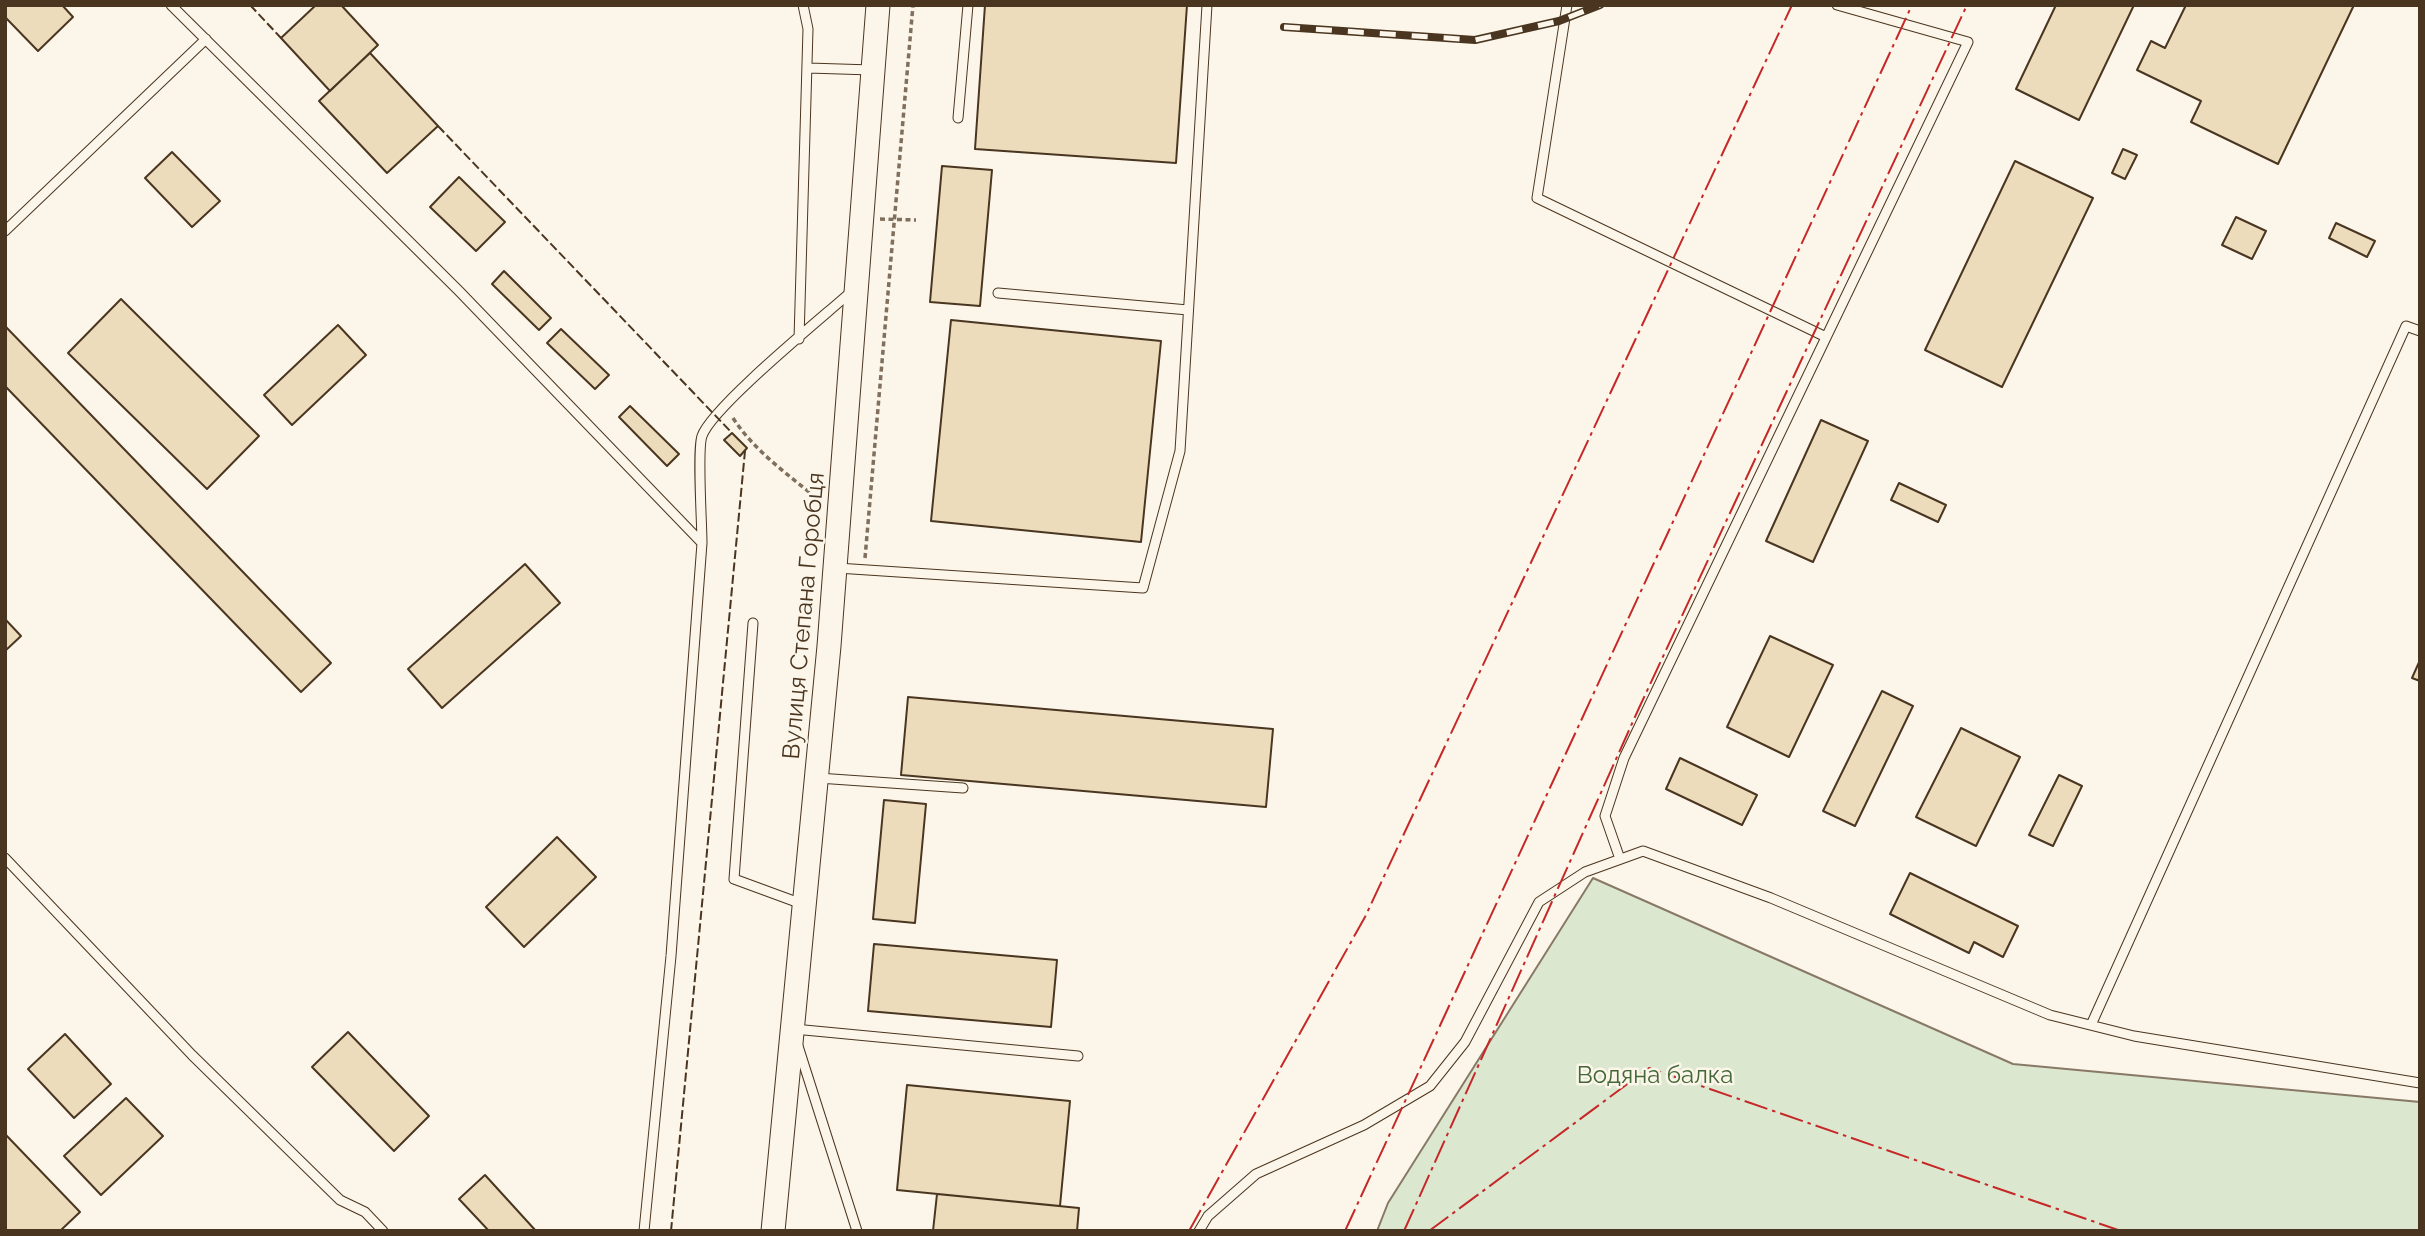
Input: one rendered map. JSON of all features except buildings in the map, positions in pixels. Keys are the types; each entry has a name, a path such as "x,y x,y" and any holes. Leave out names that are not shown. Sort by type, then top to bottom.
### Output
{"main road":[{"name":"Вулиця Степана Горобця","path":"773,1231 835,568 878,5"}],"lane":[{"path":"171,5 459,291 702,543"},
{"path":"799,339 808,68 808,29 803,5"},
{"path":"958,118 968,5"},
{"path":"835,568 1143,587 1180,451 1207,5"},
{"path":"1567,5 1537,198 1826,337"},
{"path":"1620,859 1605,816 1624,758 1968,42 1837,5"},
{"path":"5,231 206,39"},
{"path":"808,68 873,70"},
{"path":"644,1231 671,956 702,543 702,436 726,407 856,288"},
{"path":"998,293 1188,310"},
{"path":"2091,1025 2406,326 2420,331"},
{"path":"753,623 734,879 804,904"},
{"path":"816,778 963,788"},
{"path":"1199,1231 1208,1216 1256,1174 1364,1125 1430,1086 1465,1042 1539,902 1585,872 1643,851 1771,898 2050,1015 2147,1038 2420,1083"},
{"path":"5,858 192,1055 340,1200 365,1212 383,1231"},
{"path":"857,1231 792,1029 1079,1056"}],"path":[{"path":"864,570 913,5"},
{"path":"861,218 916,220"},
{"path":"726,407 744,435 765,456 823,503 826,494"}],"green space":[{"name":"Водяна балка","path":"1593,878 2013,1064 2420,1102 2420,1231 1377,1231 1388,1203"}],"railway":[{"path":"1284,27 1475,40 1559,21 1600,5"}],"fence":[{"path":"250,5 281,38"},
{"path":"438,126 732,433"},
{"path":"671,1231 745,451"}],"power":[{"path":"1189,1231 1365,917 1792,5"},
{"path":"1345,1231 1912,5"},
{"path":"1404,1231 1639,708 1967,5"},
{"path":"1429,1231 1649,1068 2121,1231"}]}
